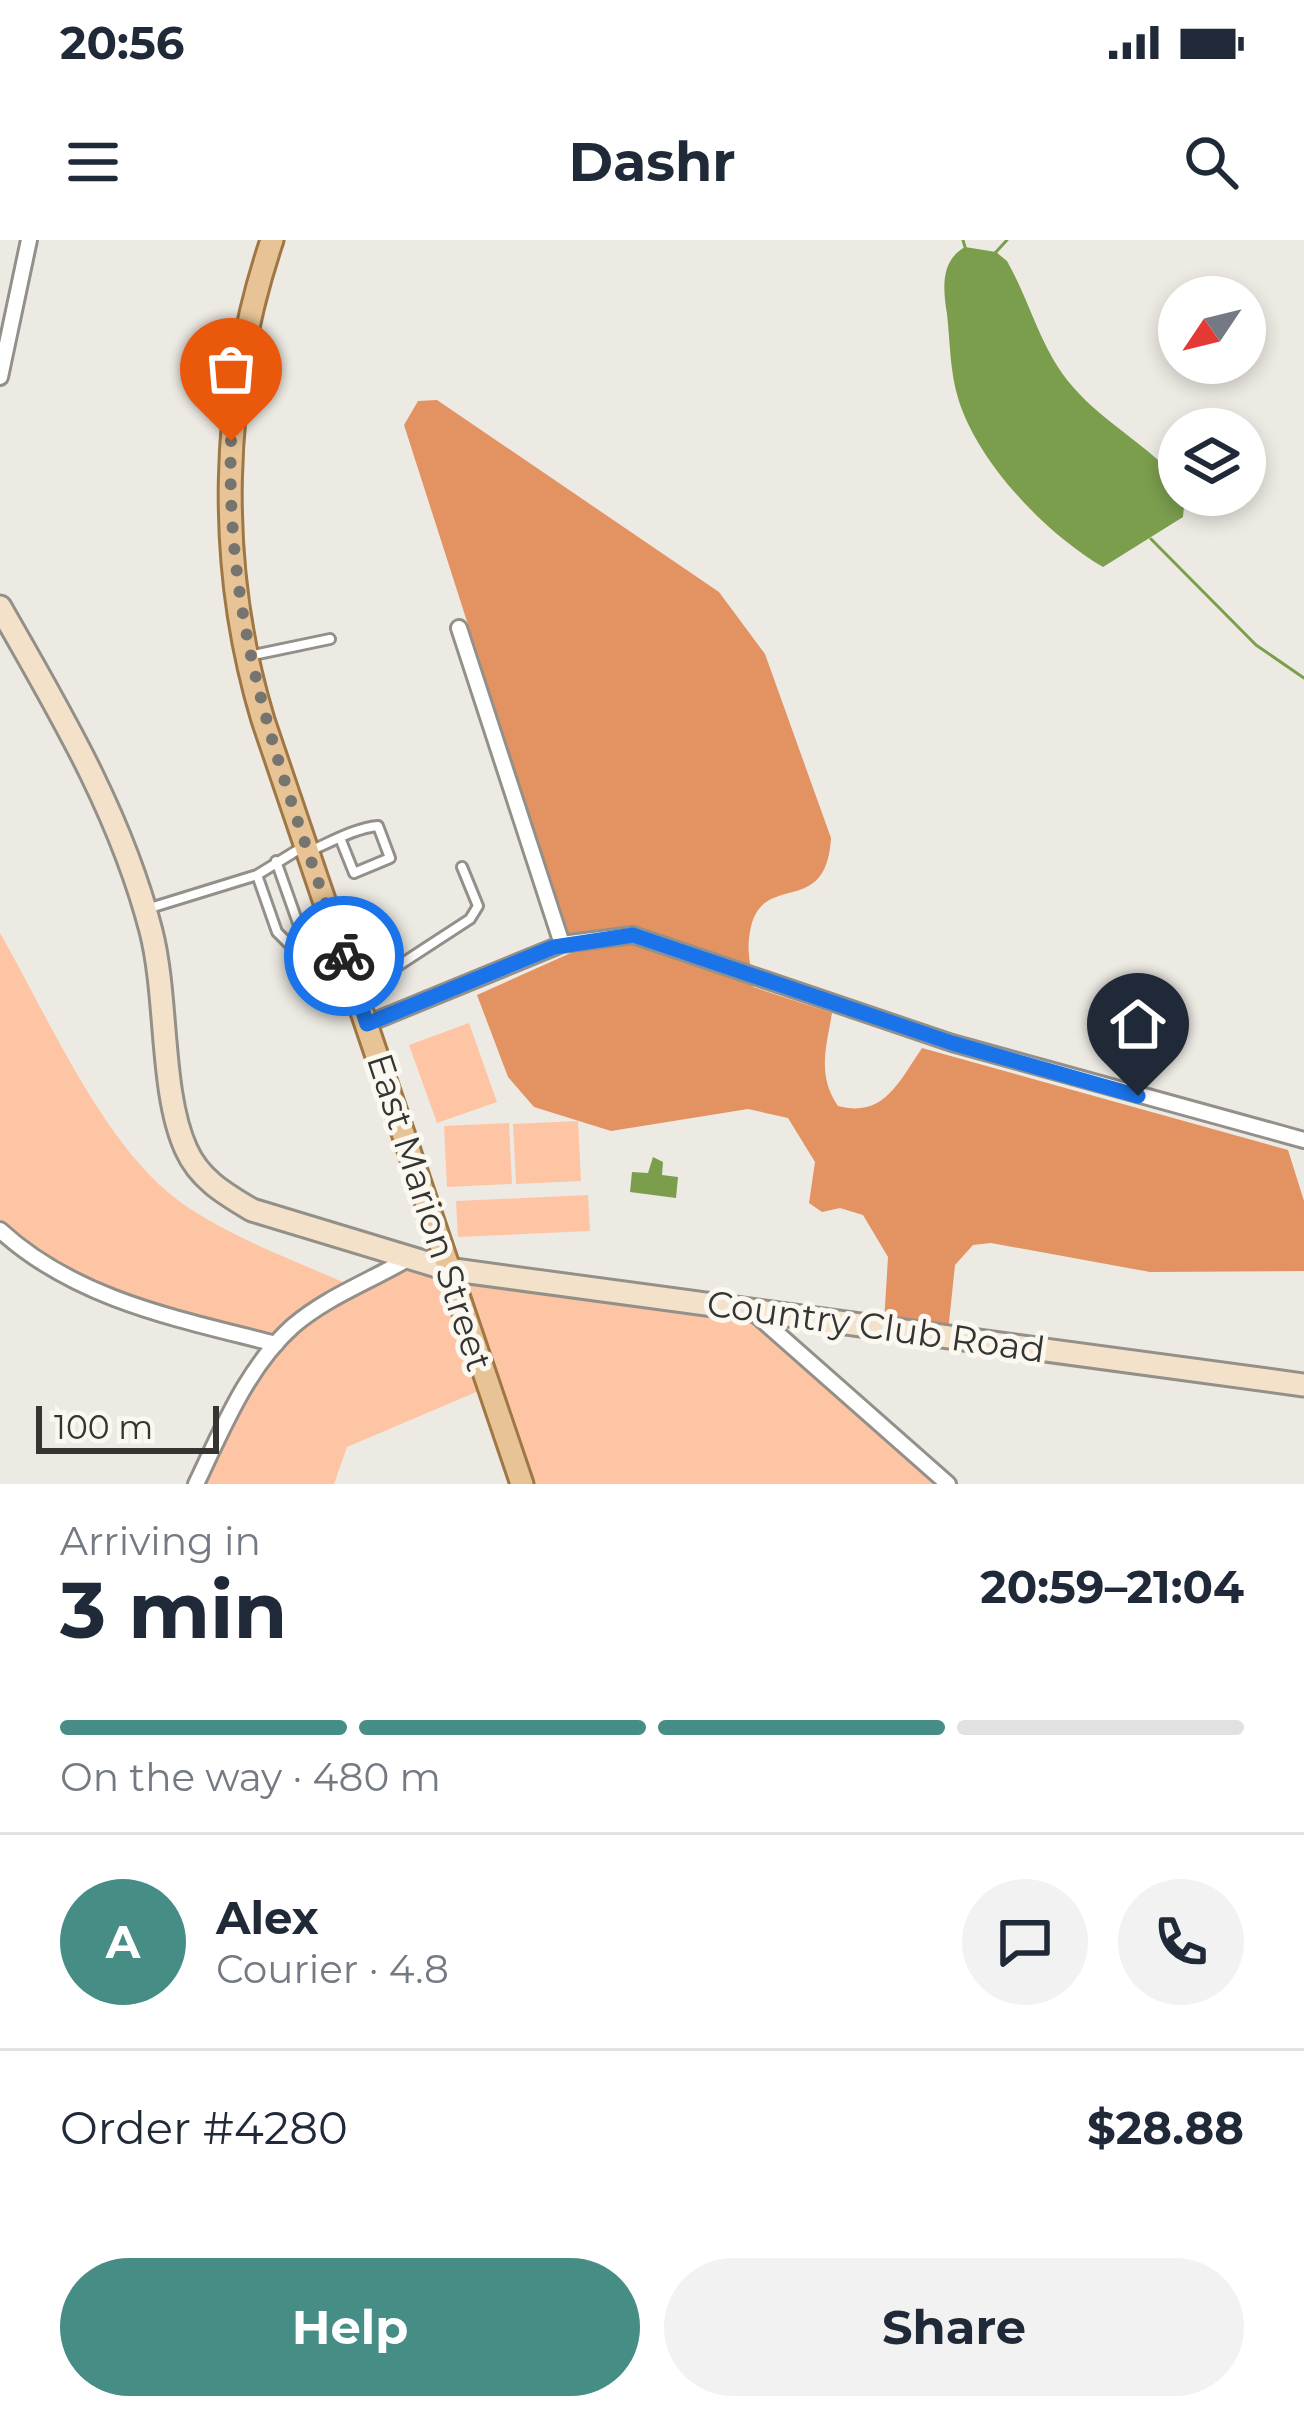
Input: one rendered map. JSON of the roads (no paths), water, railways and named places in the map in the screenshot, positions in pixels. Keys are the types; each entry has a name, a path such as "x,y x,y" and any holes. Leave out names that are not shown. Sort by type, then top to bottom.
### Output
{"main road":[{"name":"East Marion Street","path":"272,240 250,304 231,441 233,561 247,656 522,1484"}],"street":[{"path":"0,377 29,240"},
{"name":"Country Club Road","path":"0,608 110,809 145,910 162,979 177,1118 187,1152 202,1174 252,1210 447,1269 1304,1385"},
{"path":"459,628 562,944"},
{"path":"367,1024 562,944 606,936 650,938 952,1043 1304,1140"},
{"path":"0,1230 51,1269 113,1300 276,1344"},
{"path":"196,1484 231,1413 276,1344 334,1297 406,1260"},
{"path":"749,1308 948,1484"}],"lane":[{"path":"247,656 331,639"},
{"path":"145,910 257,874 276,861 340,838 378,826 390,858 354,873 340,838"},
{"path":"276,861 304,940"},
{"path":"356,993 470,919 478,906 462,867"},
{"path":"257,874 281,939 290,944 335,931"}],"waterway":[{"path":"963,240 965,247"},
{"path":"996,252 1007,240"},
{"path":"1151,539 1256,645 1304,678"}]}
